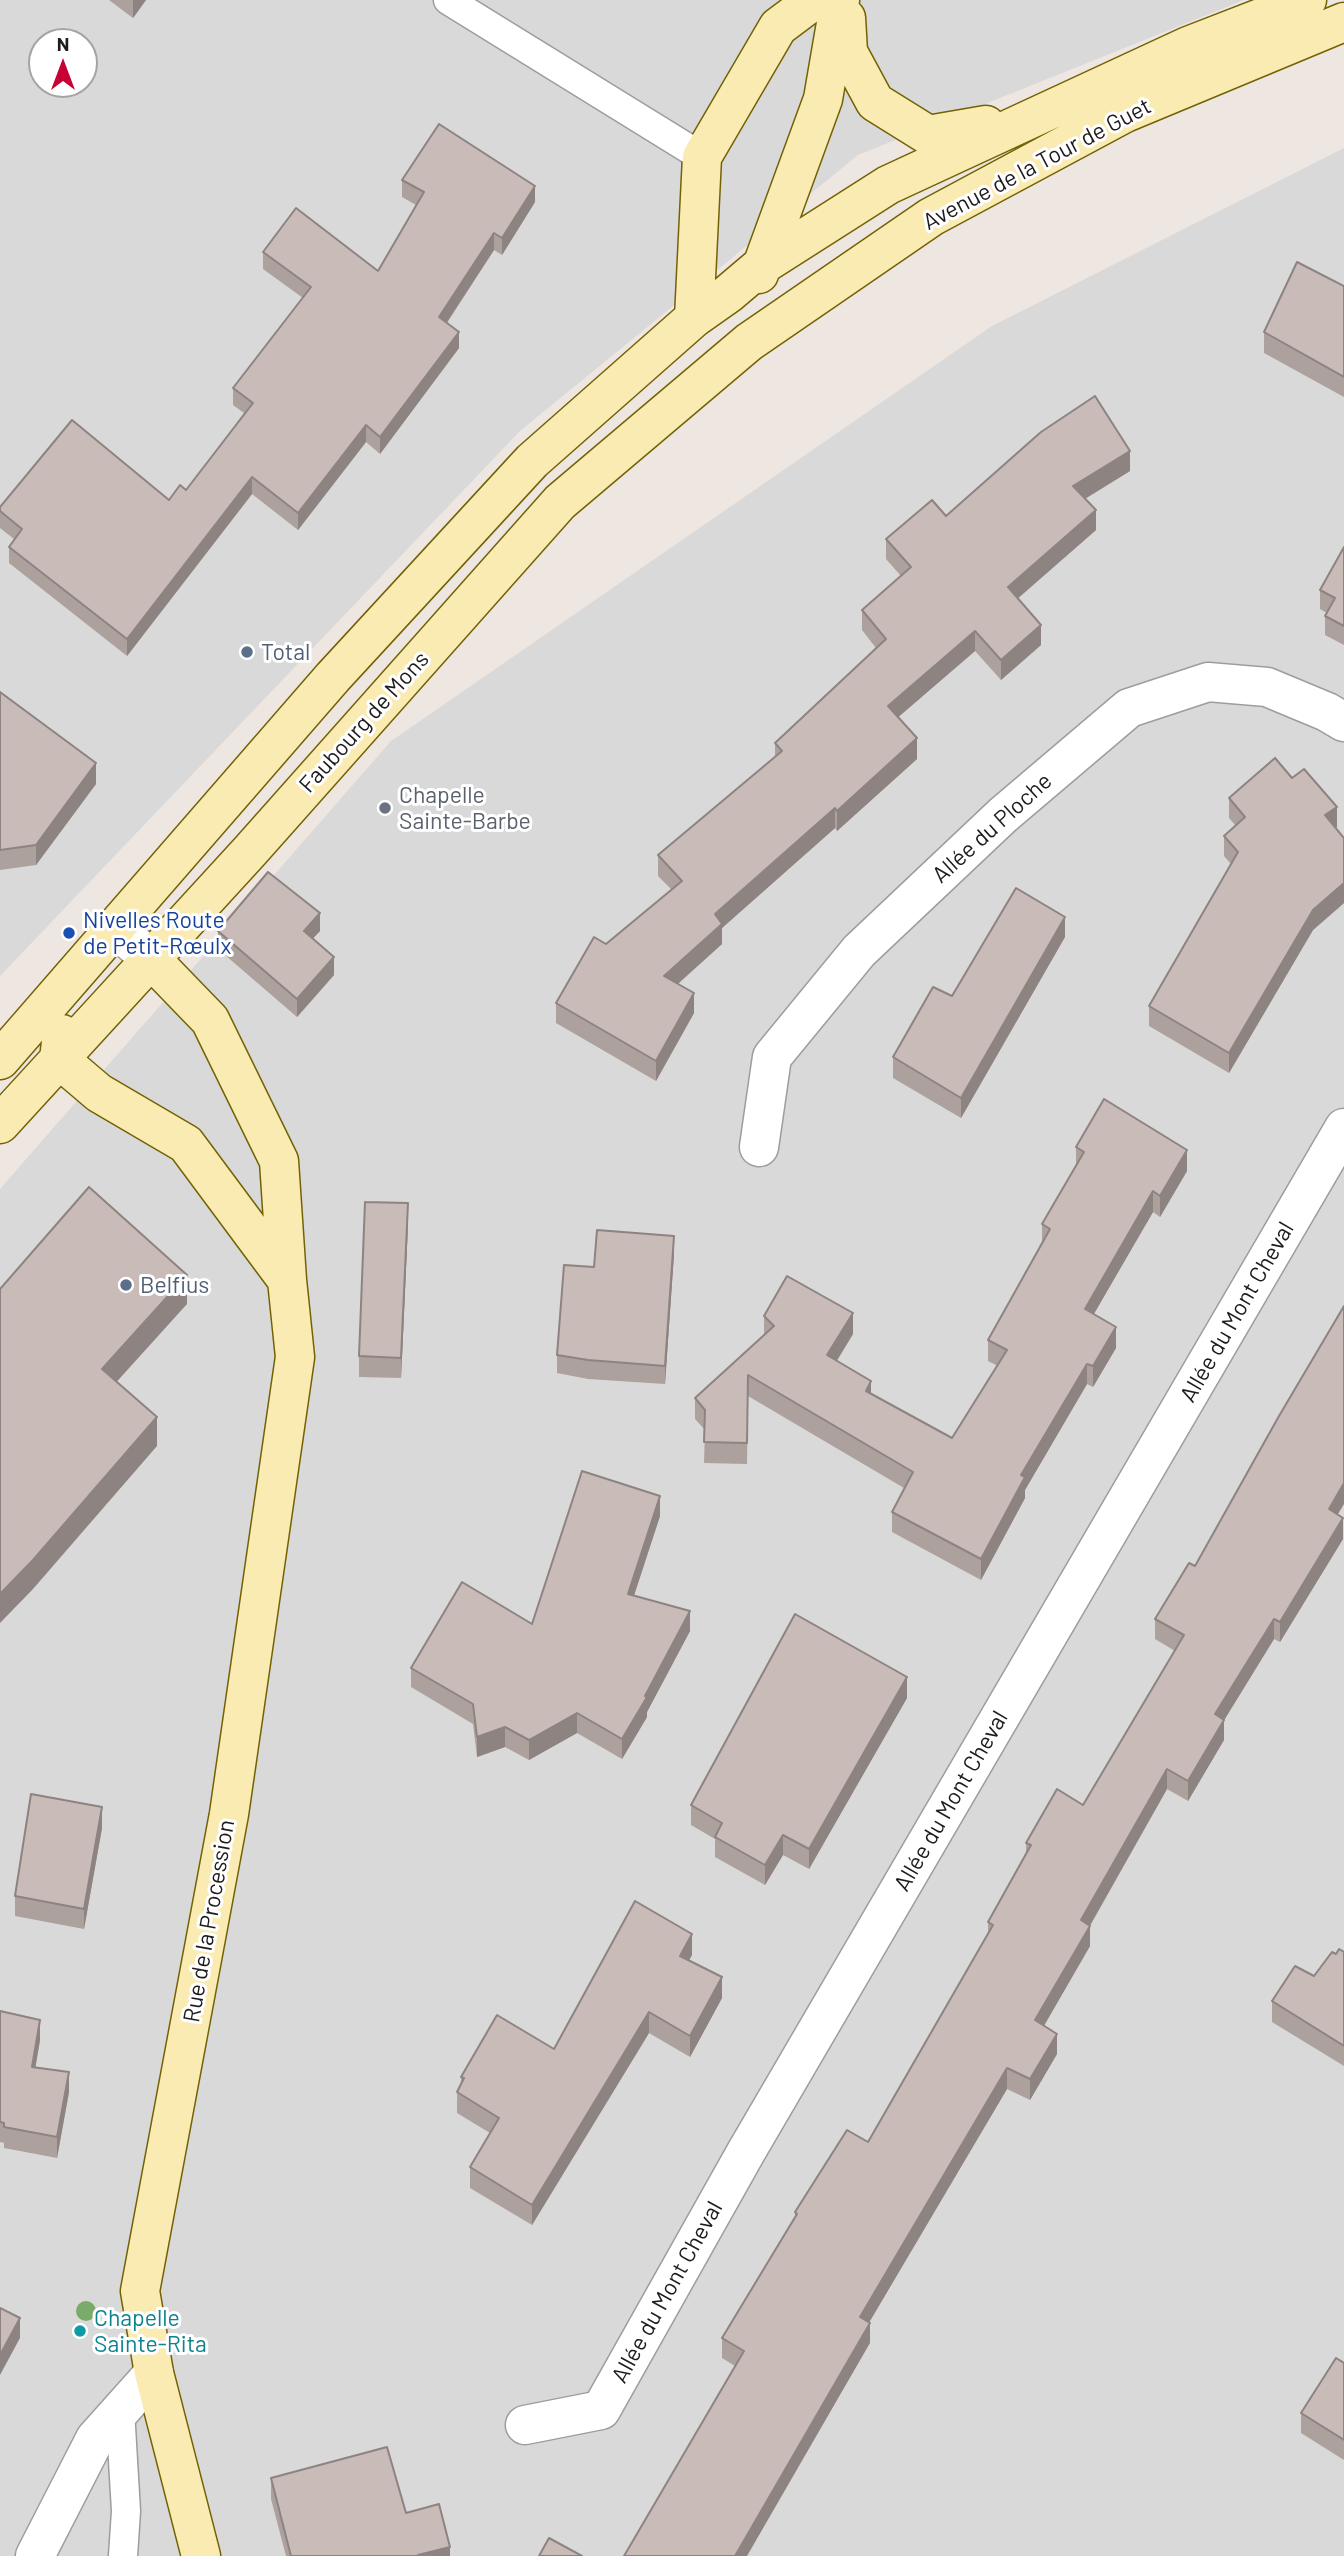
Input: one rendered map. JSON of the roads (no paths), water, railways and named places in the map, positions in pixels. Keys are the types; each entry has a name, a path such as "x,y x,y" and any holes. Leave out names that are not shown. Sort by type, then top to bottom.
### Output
{"main road":[{"path":"0,1060 333,677 532,461 694,318 702,157 778,27 814,0"},
{"path":"694,318 749,342 761,266 823,99 843,0"},
{"path":"843,0 848,52 875,102 928,135 1037,116"},
{"name":"Avenue de la Tour de Guet","path":"694,318 761,266 888,185 1188,46 1307,0"},
{"name":"Avenue de la Tour de Guet","path":"749,342 931,217 1125,113 1344,23"},
{"name":"Faubourg de Mons","path":"0,1124 560,502 749,342"},
{"name":"Rue de la Procession","path":"151,959 210,1020 279,1161 286,1280 295,1357 229,1814 140,2291 153,2373 201,2556"},
{"path":"59,1059 68,983"},
{"name":"Rue de la Procession","path":"59,1059 99,1093 186,1144 286,1280"}],"street":[{"name":"Allée du Ploche","path":"759,1147 772,1057 859,951 1003,815 1129,708 1208,682 1267,687 1344,722"},
{"name":"Rue de la Procession","path":"115,928 151,959"},
{"name":"Allée du Mont Cheval","path":"525,2425 601,2410 767,2116 1344,1128"},
{"path":"35,2556 95,2439 153,2373"}],"lane":[{"path":"448,0 702,157"},
{"path":"120,2410 126,2511 123,2556"}],"place":[{"name":"Total","path":"247,652"},
{"name":"Chapelle Sainte-Barbe","path":"385,808"},
{"name":"Nivelles Route de Petit-Rœulx","path":"69,933"},
{"name":"Belfius","path":"126,1285"},
{"name":"Chapelle Sainte-Rita","path":"80,2331"}]}
